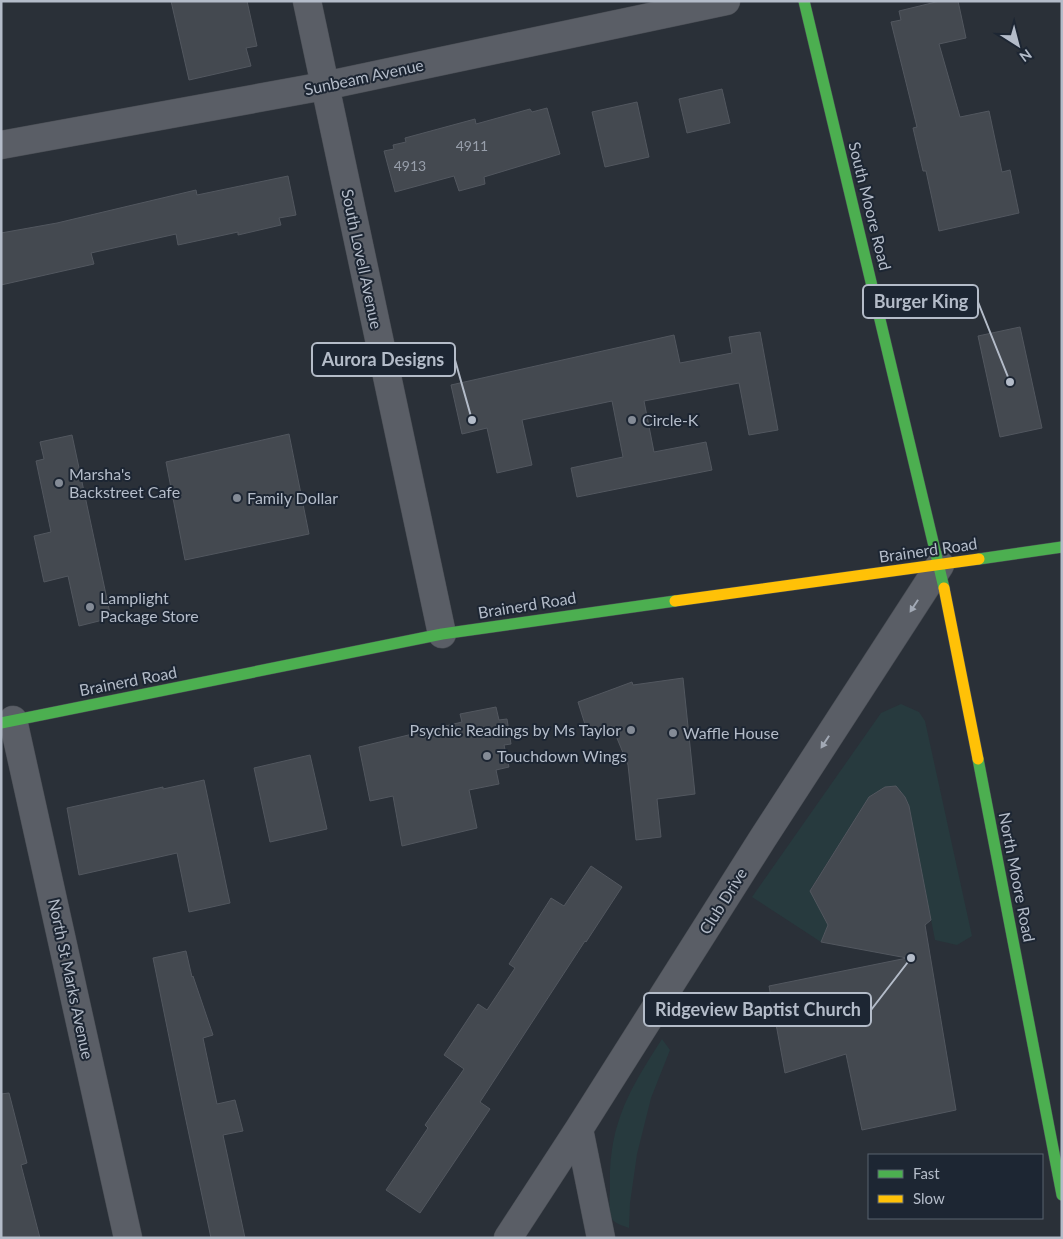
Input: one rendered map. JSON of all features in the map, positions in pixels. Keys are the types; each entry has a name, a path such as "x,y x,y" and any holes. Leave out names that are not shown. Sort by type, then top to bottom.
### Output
{"main road":[{"name":"South Moore Road","path":"804,1 940,565"},
{"name":"Brainerd Road","path":"7,722 442,634 559,616 1062,547"},
{"name":"North Moore Road","path":"940,565 1062,1195"}],"street":[{"name":"South Lovell Avenue","path":"307,1 442,634"},
{"name":"Sunbeam Avenue","path":"1,145 324,86 726,1"},
{"name":"Club Drive","path":"508,1238 940,565"},
{"name":"North St Marks Avenue","path":"7,722 128,1238"},
{"path":"579,1129 601,1238"}],"green space":[{"path":"901,704 919,712 925,721 972,936 957,945 935,940 909,806 905,797 896,786 885,787 869,797 810,890 828,925 821,942 752,897 881,713"},
{"path":"662,1039 670,1050 651,1098 637,1154 630,1203 629,1228 615,1222 610,1211 610,1166 613,1146 623,1109 640,1075"}],"building":[{"path":"171,1 247,1 257,46 246,48 251,66 189,80"},
{"path":"940,1 958,1 966,38 939,44 960,117 989,111 1002,172 1010,170 1019,213 939,231 926,171 923,171 913,128 917,127 891,22 901,20 899,11"},
{"path":"722,89 730,123 687,133 679,99"},
{"path":"637,102 649,157 605,167 592,112"},
{"path":"547,108 560,154 484,177 485,184 459,191 454,176 395,192 384,151 394,149 393,145 406,142 405,138 475,119 476,124 530,109 532,112"},
{"path":"288,176 296,215 279,218 281,225 238,235 238,232 178,245 176,234 91,253 94,264 1,285 1,233 57,223 196,190 197,195"},
{"path":"1020,327 1042,428 1000,437 978,336"},
{"name":"Circle-K","path":"760,332 778,430 749,435 739,383 644,401 654,452 706,442 712,470 577,497 571,468 623,457 612,401 522,420 532,465 497,473 487,428 462,434 451,385 674,335 680,363 732,353 729,337"},
{"name":"Family Dollar","path":"289,434 309,534 185,560 166,462"},
{"path":"72,435 111,618 79,626 68,576 44,582 34,536 51,532 36,461 44,459 40,442"},
{"path":"683,678 695,794 657,799 661,837 636,840 628,765 612,726 588,734 578,702 632,682 633,685"},
{"path":"496,707 499,720 507,719 511,744 504,745 509,767 496,770 499,784 469,790 477,828 402,846 393,796 370,801 359,747 462,722 460,714"},
{"path":"310,755 327,829 270,842 254,768"},
{"path":"204,780 230,903 189,912 177,853 79,875 67,808"},
{"path":"896,786 905,797 909,806 931,920 925,925 956,1110 862,1130 846,1054 785,1073 769,986 907,958 821,942 828,925 810,891 869,797 885,787"},
{"path":"591,866 622,887 480,1102 490,1109 420,1213 386,1190 428,1128 425,1125 464,1069 444,1055 478,1004 487,1010 515,968 509,964 551,898 564,906"},
{"path":"186,951 192,977 213,1035 203,1038 217,1104 235,1100 243,1131 223,1135 245,1238 211,1238 184,1111 153,958"},
{"path":"9,1093 27,1163 21,1165 40,1238 1,1238 1,1094"}],"traffic: fast":[{"path":"804,1 944,588"},
{"path":"979,559 1062,547"},
{"path":"1,723 442,634 675,601"},
{"path":"978,759 1062,1195"}],"traffic: slow":[{"path":"675,601 979,559"},
{"path":"944,588 978,759"}],"place":[{"name":"Burger King","path":"1010,382"},
{"name":"Aurora Designs","path":"472,420"},
{"name":"Circle-K","path":"632,420"},
{"name":"Marsha's Backstreet Cafe","path":"59,483"},
{"name":"Family Dollar","path":"237,498"},
{"name":"Lamplight Package Store","path":"90,607"},
{"name":"Psychic Readings by Ms Taylor","path":"631,730"},
{"name":"Waffle House","path":"673,733"},
{"name":"Touchdown Wings","path":"487,756"},
{"name":"Ridgeview Baptist Church","path":"911,958"}]}
